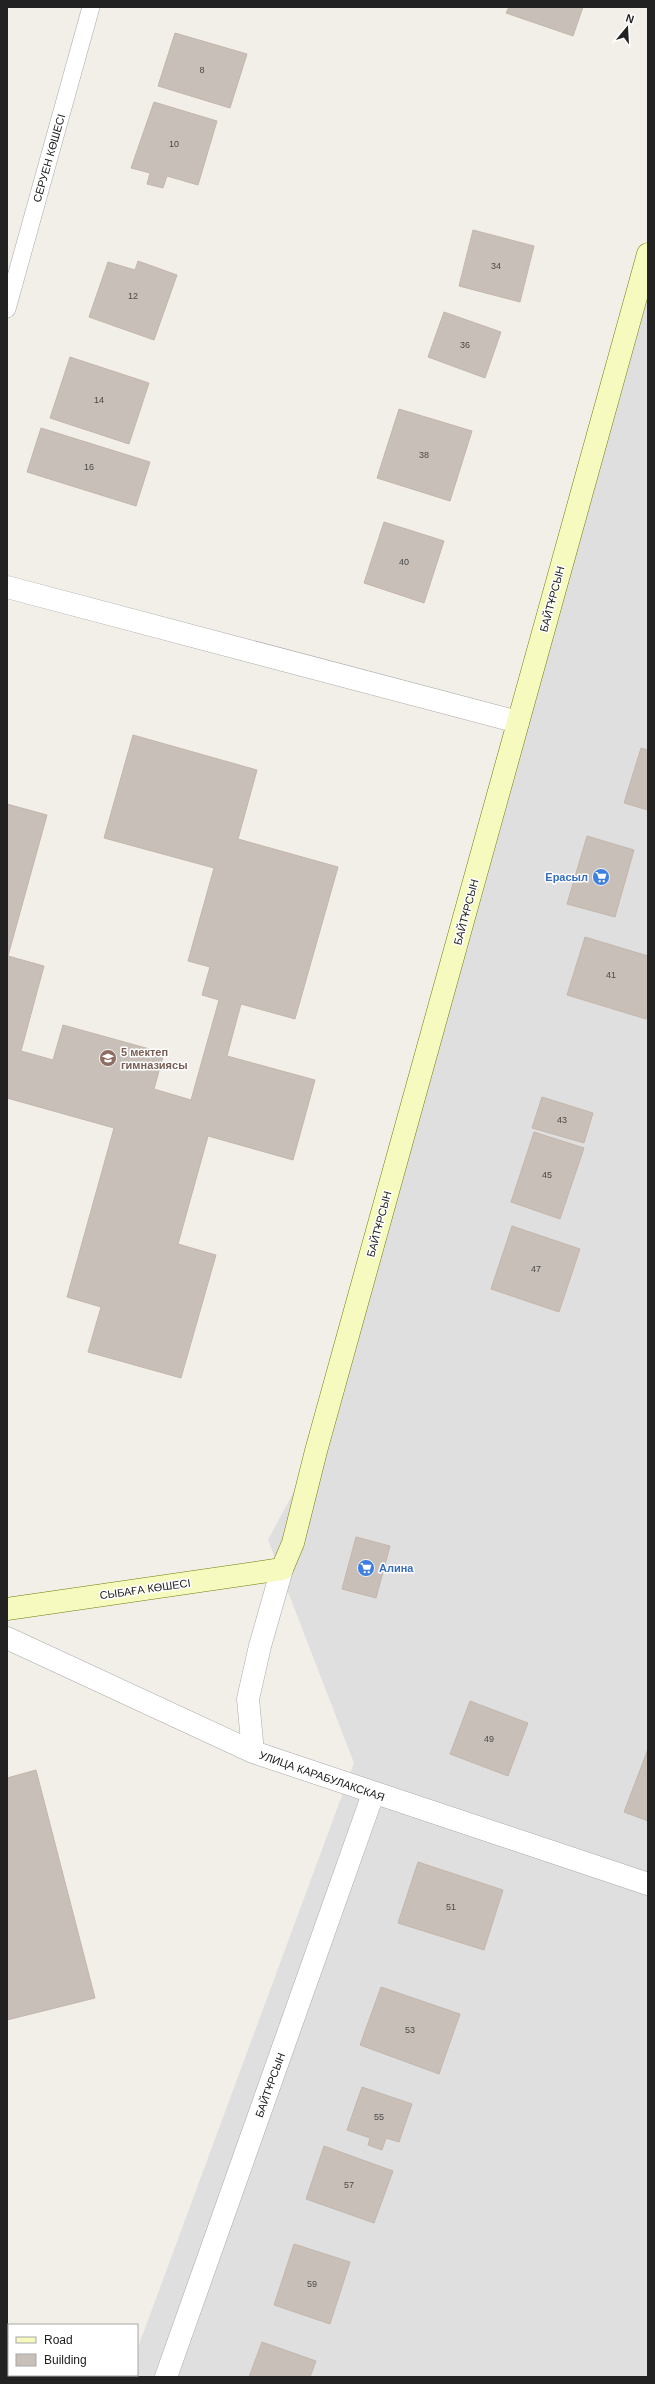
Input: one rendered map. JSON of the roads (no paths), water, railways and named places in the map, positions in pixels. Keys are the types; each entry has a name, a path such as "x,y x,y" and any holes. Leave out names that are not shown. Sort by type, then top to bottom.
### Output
{"street":[{"name":"БАЙТҰРСЫН","path":"282,1569 293,1543 316,1450 647,263"},
{"path":"7,587 518,722"},
{"path":"252,1752 248,1699 260,1646 282,1569"},
{"name":"СЫБАҒА КӨШЕСІ","path":"7,1609 282,1569"},
{"name":"УЛИЦА КАРАБУЛАКСКАЯ","path":"7,1638 252,1752 373,1794 648,1884"},
{"name":"БАЙТҰРСЫН","path":"166,2377 373,1794"}],"lane":[{"name":"СЕРУЕН КӨШЕСІ","path":"7,309 91,7"}],"place":[{"name":"Ерасыл","path":"601,877"},
{"name":"5 мектеп гимназиясы","path":"108,1058"},
{"name":"Алина","path":"366,1568"}]}
